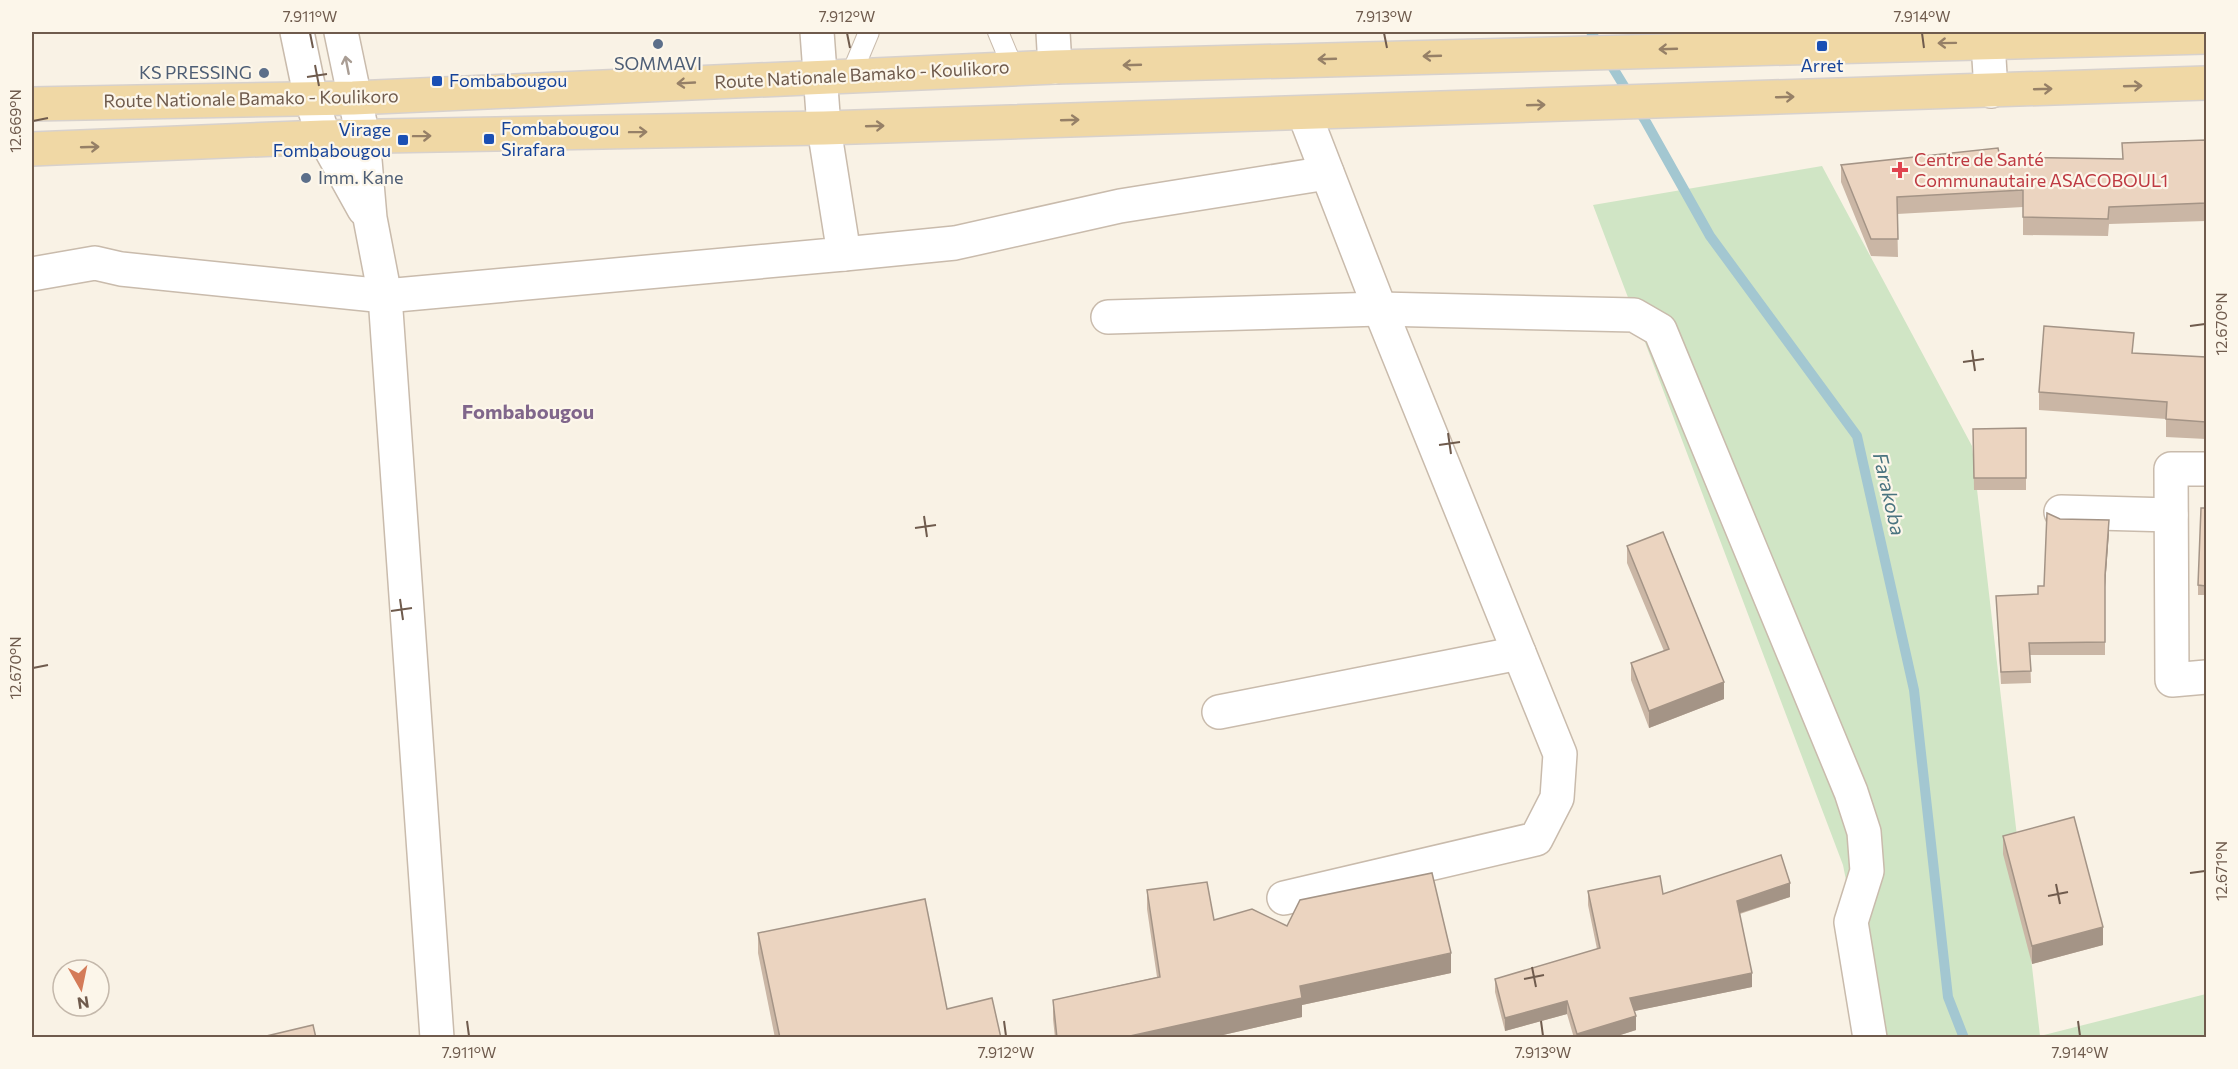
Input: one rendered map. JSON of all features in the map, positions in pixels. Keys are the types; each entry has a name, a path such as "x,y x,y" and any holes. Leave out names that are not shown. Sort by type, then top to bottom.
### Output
{"main road":[{"name":"Route Nationale Bamako - Koulikoro","path":"32,104 353,98 1012,68 1727,48 1987,37 2068,40 2206,37"},
{"path":"32,149 324,137 824,128 2206,83"}],"street":[{"path":"297,32 311,99 324,137 370,218"},
{"path":"341,32 363,137 370,218 385,296 436,1038"},
{"path":"817,32 836,76 824,128 844,254"},
{"path":"1053,32 1055,67"},
{"path":"1987,37 1991,91"},
{"path":"1284,898 1536,839 1557,798 1560,754 1380,309 1304,113"},
{"path":"32,274 95,263 121,269 385,296 955,243 1120,206 1327,173"},
{"path":"1108,317 1380,309 1634,315 1660,330 1851,792 1864,832 1867,871 1851,922 1870,1038"},
{"path":"2206,469 2171,469 2172,680 2206,677"},
{"path":"2061,512 2171,515"},
{"path":"1219,712 1519,653"}],"lane":[{"path":"836,76 869,32"},
{"path":"998,32 1012,68"}],"green space":[{"path":"1822,166 1972,446 2040,1036 2206,994 2206,1037 1877,1037 1843,865 1593,205"}],"building":[{"path":"2206,140 2206,203 2109,207 2108,219 2023,217 2023,190 1897,197 1898,239 1871,239 1841,165 1998,148 2000,157 2123,159 2122,143"},
{"path":"2044,326 2134,333 2132,353 2206,357 2206,422 2166,419 2167,402 2039,392"},
{"path":"2026,428 2026,478 1974,478 1973,429"},
{"path":"2201,508 2206,508 2206,586 2198,585"},
{"path":"2047,513 2060,519 2109,520 2105,575 2105,642 2029,643 2031,671 2001,672 1996,596 2038,594 2038,586 2044,586"},
{"path":"1663,532 1724,682 1649,711 1631,663 1669,649 1627,546"},
{"path":"2206,589 2206,643 2205,643"},
{"path":"2074,817 2103,927 2032,946 2003,836"},
{"path":"1781,855 1790,883 1737,901 1752,973 1630,998 1636,1016 1577,1034 1567,1001 1505,1018 1495,979 1600,948 1588,891 1660,876 1663,894"},
{"path":"1432,873 1451,953 1300,986 1302,998 1121,1038 1057,1038 1053,1000 1160,977 1147,890 1207,882 1214,920 1252,909 1287,926 1300,900"},
{"path":"925,899 947,1009 992,998 1001,1038 780,1038 758,933"},
{"path":"313,1025 316,1038 258,1038"}],"waterway":[{"name":"Farakoba","path":"1591,32 1646,122 1710,236 1857,436 1914,690 1948,997 1964,1038"}],"place":[{"name":"SOMMAVI","path":"658,44"},
{"name":"Arret","path":"1822,46"},
{"name":"KS PRESSING","path":"264,73"},
{"name":"Fombabougou","path":"437,81"},
{"name":"Fombabougou Sirafara","path":"489,139"},
{"name":"Virage Fombabougou","path":"403,140"},
{"name":"Centre de Santé Communautaire ASACOBOUL1","path":"1900,170"},
{"name":"Imm. Kane","path":"306,178"}],"district":[{"name":"Fombabougou","path":"528,412"}]}
